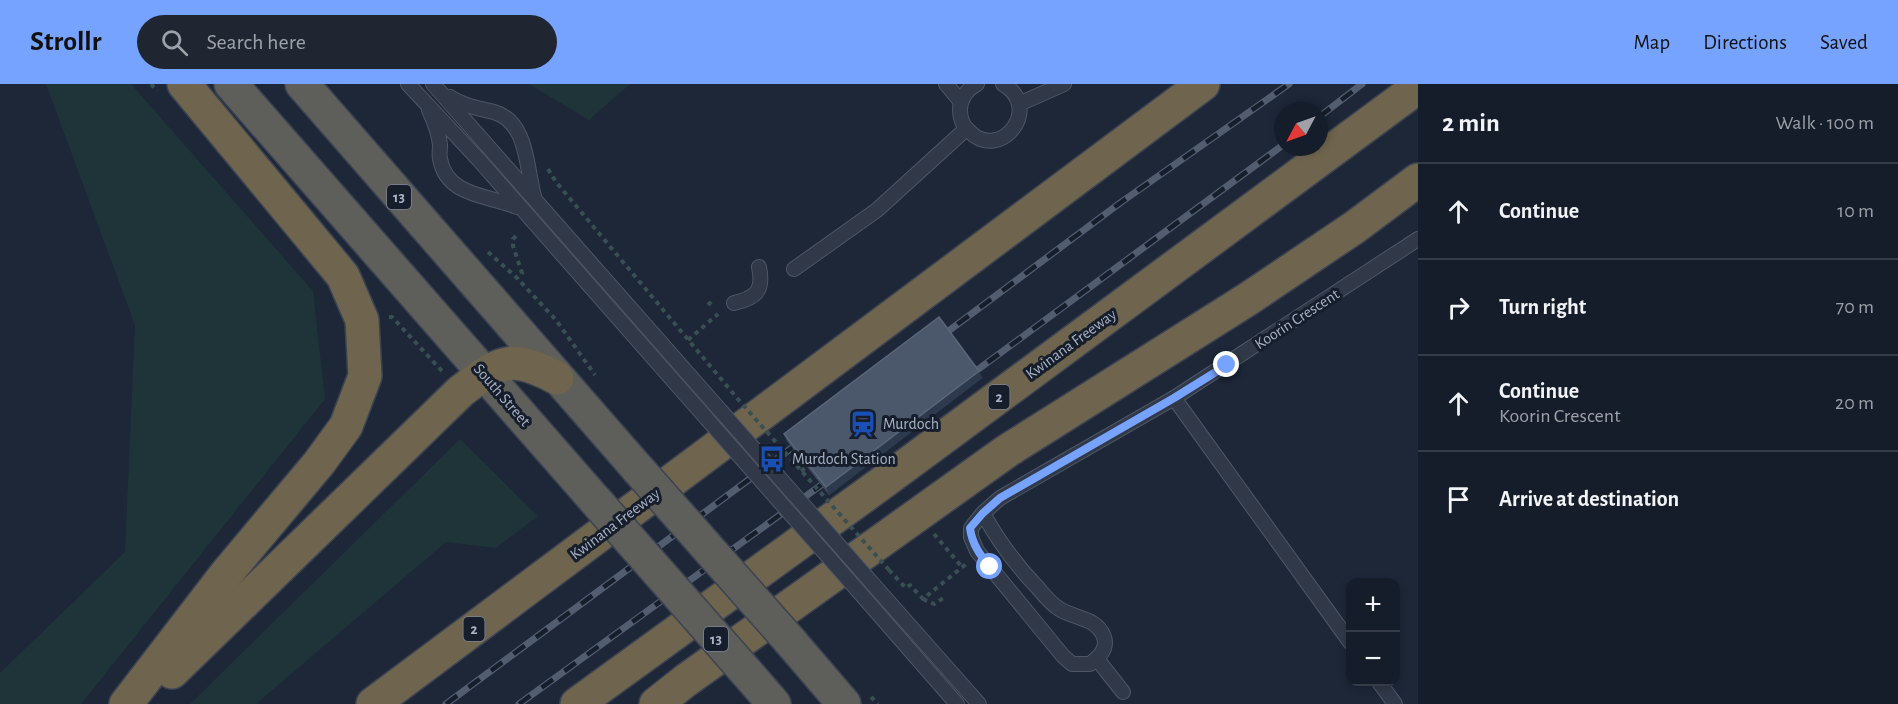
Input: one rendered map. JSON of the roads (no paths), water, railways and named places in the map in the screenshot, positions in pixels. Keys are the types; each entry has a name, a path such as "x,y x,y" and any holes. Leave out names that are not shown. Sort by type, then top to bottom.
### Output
{"highway":[{"path":"126,704 226,574 339,436 346,426 365,376 362,320 344,276 184,84"},
{"name":"South Street","path":"231,84 774,704"},
{"name":"13","path":"302,84 844,704"},
{"name":"Kwinana Freeway","path":"373,704 1203,84"},
{"name":"Kwinana Freeway","path":"577,704 886,480 1418,87"},
{"path":"656,704 1007,451 1248,299 1418,180"},
{"path":"139,704 461,391 484,374 517,362 534,366 557,378"}],"lane":[{"path":"408,84 523,210 957,704"},
{"path":"946,84 961,102"},
{"path":"974,84 966,92 961,102 962,121 966,129 974,136 993,141 1012,132 1020,114 1015,95 1003,84"},
{"path":"1019,104 1064,84"},
{"path":"435,87 458,102 495,112 506,118 518,131 535,200"},
{"path":"435,87 979,704"},
{"path":"426,103 435,123 441,163 449,180 458,188 469,193 502,201 523,210"},
{"path":"440,145 449,127 461,116 471,111 483,110"},
{"path":"794,269 877,210 966,129"},
{"path":"481,195 493,194 504,189 516,178 524,160 524,148"},
{"name":"Koorin Crescent","path":"983,513 1000,498 1174,398 1418,239"},
{"path":"734,303 753,296 759,288 761,279 759,267"},
{"path":"1174,398 1346,636"},
{"path":"983,513 1010,556 1052,604 1065,612 1087,619 1100,630 1105,645 1102,653 1096,659 1084,665 1072,664 1067,660 980,554 971,537 970,528 983,513"},
{"path":"1096,659 1123,692"},
{"path":"1382,686 1395,704"}],"railway":[{"path":"935,341 1120,203 1289,84"},
{"path":"1328,110 1362,84"},
{"path":"965,379 1274,152"},
{"path":"446,704 805,438"},
{"path":"519,704 835,475"}],"place":[{"name":"Murdoch","path":"863,424"},
{"name":"Murdoch Station","path":"772,459"}]}
